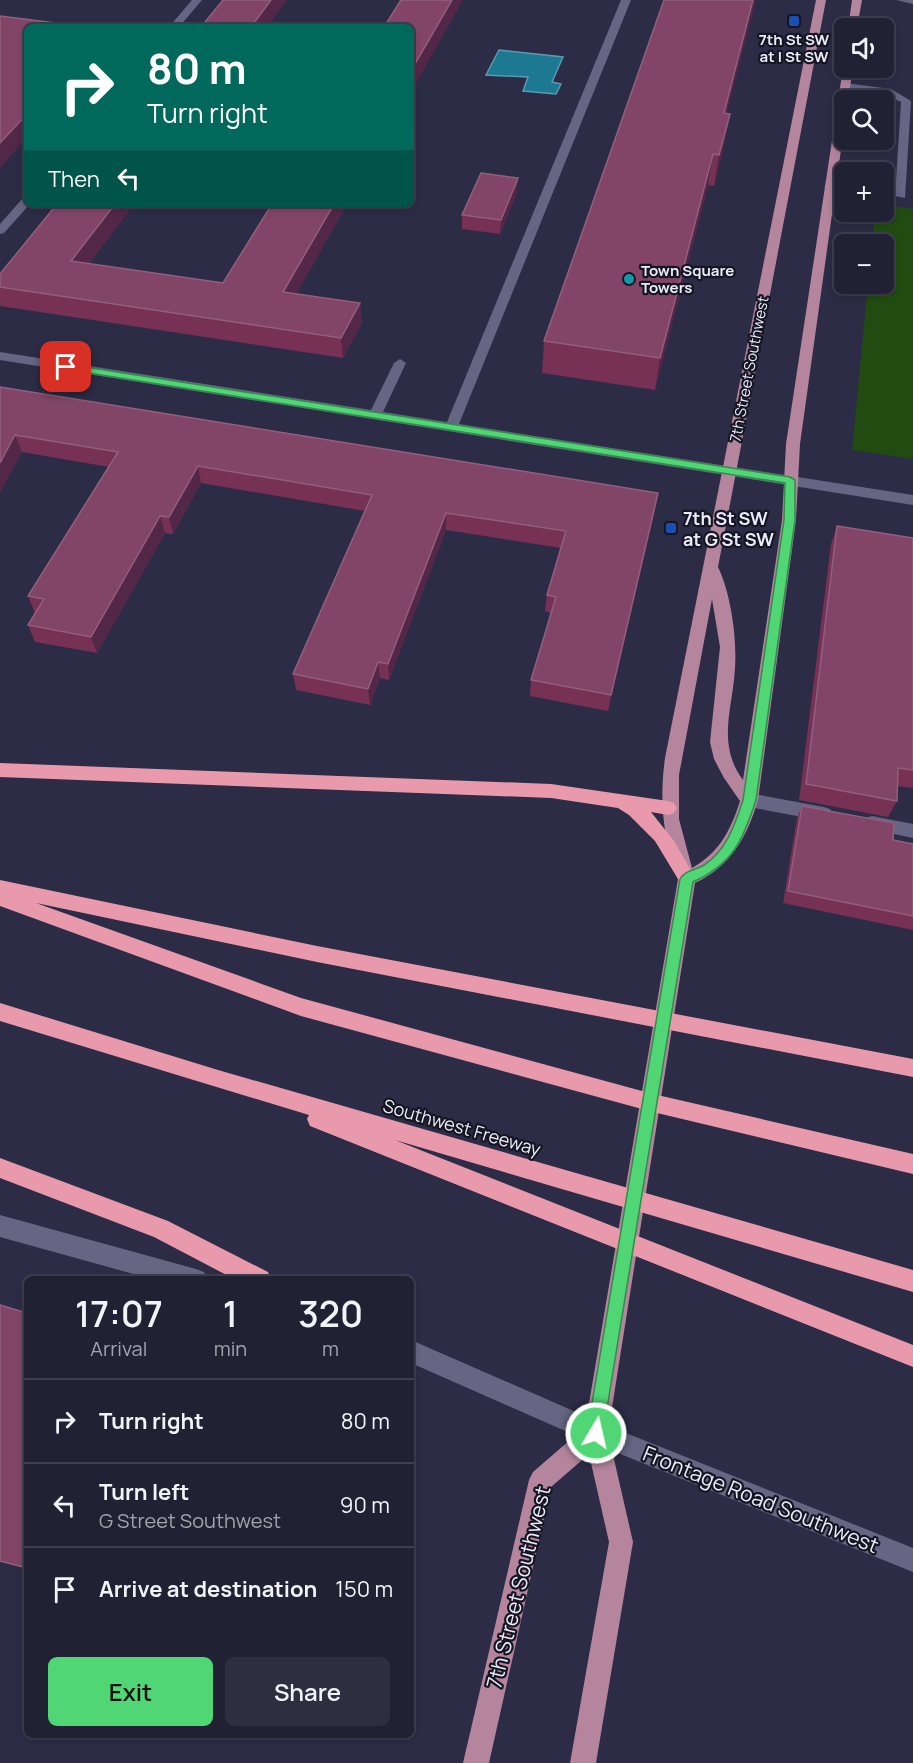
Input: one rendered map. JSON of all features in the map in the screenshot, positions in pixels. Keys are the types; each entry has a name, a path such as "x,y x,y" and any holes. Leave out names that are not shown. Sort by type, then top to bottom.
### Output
{"highway":[{"path":"0,770 551,791 668,807"},
{"path":"612,798 637,810 651,823 665,840 687,879"},
{"path":"0,888 317,954 913,1068"},
{"path":"0,898 301,1007 642,1100 913,1164"},
{"name":"Southwest Freeway","path":"0,1012 218,1079 913,1281"},
{"path":"218,1079 913,1356"},
{"path":"0,1168 160,1229 252,1276"}],"main road":[{"name":"7th Street Southwest","path":"584,1763 621,1542 596,1433 687,879 673,841 668,807 679,719 821,0"},
{"path":"854,18 857,0"},
{"path":"687,879 709,868 728,851 740,828 749,800 789,520 790,480 846,78"},
{"path":"710,562 728,645 717,723 718,740 733,780 749,800"},
{"name":"7th Street Southwest","path":"476,1763 541,1480 596,1433"}],"street":[{"path":"177,24 197,0"},
{"path":"451,428 626,0"},
{"path":"901,0 913,1"},
{"path":"845,86 887,91 906,101 902,196"},
{"path":"830,187 834,188"},
{"path":"0,231 24,203"},
{"path":"0,356 913,500"},
{"path":"375,416 400,363"},
{"path":"749,800 837,816"},
{"path":"858,821 913,831"},
{"path":"0,1227 181,1276"},
{"name":"Frontage Road Southwest","path":"414,1352 596,1433 913,1560"}],"green space":[{"path":"894,206 913,209 913,459 852,450 867,294 894,294 894,234 873,234 874,222 894,222"}],"water":[{"path":"499,50 563,57 552,82 561,84 556,94 523,91 528,77 486,75"}],"building":[{"path":"223,0 271,0 253,24 203,24"},
{"path":"401,0 452,0 414,66 414,24 386,24"},
{"name":"Town Square Towers","path":"664,0 753,0 724,113 730,114 719,155 713,154 660,358 544,341"},
{"path":"0,16 64,24 24,24 24,117 0,143"},
{"path":"481,173 518,178 501,220 462,215"},
{"path":"55,207 113,207 71,261 223,283 270,207 332,207 283,292 360,303 341,338 0,287 0,274"},
{"path":"0,387 658,493 611,695 531,680 556,597 547,595 566,531 446,513 388,664 378,662 368,689 293,674 372,495 198,466 169,517 160,516 91,637 28,625 44,599 28,596 118,452 15,435 0,463"},
{"path":"837,526 913,538 913,770 898,768 897,801 806,784"},
{"path":"802,806 894,823 893,840 913,844 913,916 788,891"},
{"path":"0,1305 24,1312 24,1567 0,1561"}],"place":[{"name":"7th St SW at I St SW","path":"794,21"},
{"name":"Town Square Towers","path":"629,279"},
{"name":"7th St SW at G St SW","path":"671,528"}],"route":[{"path":"66,367 790,480 789,520 749,800 735,841 728,851 709,868 687,879 596,1433"}]}
